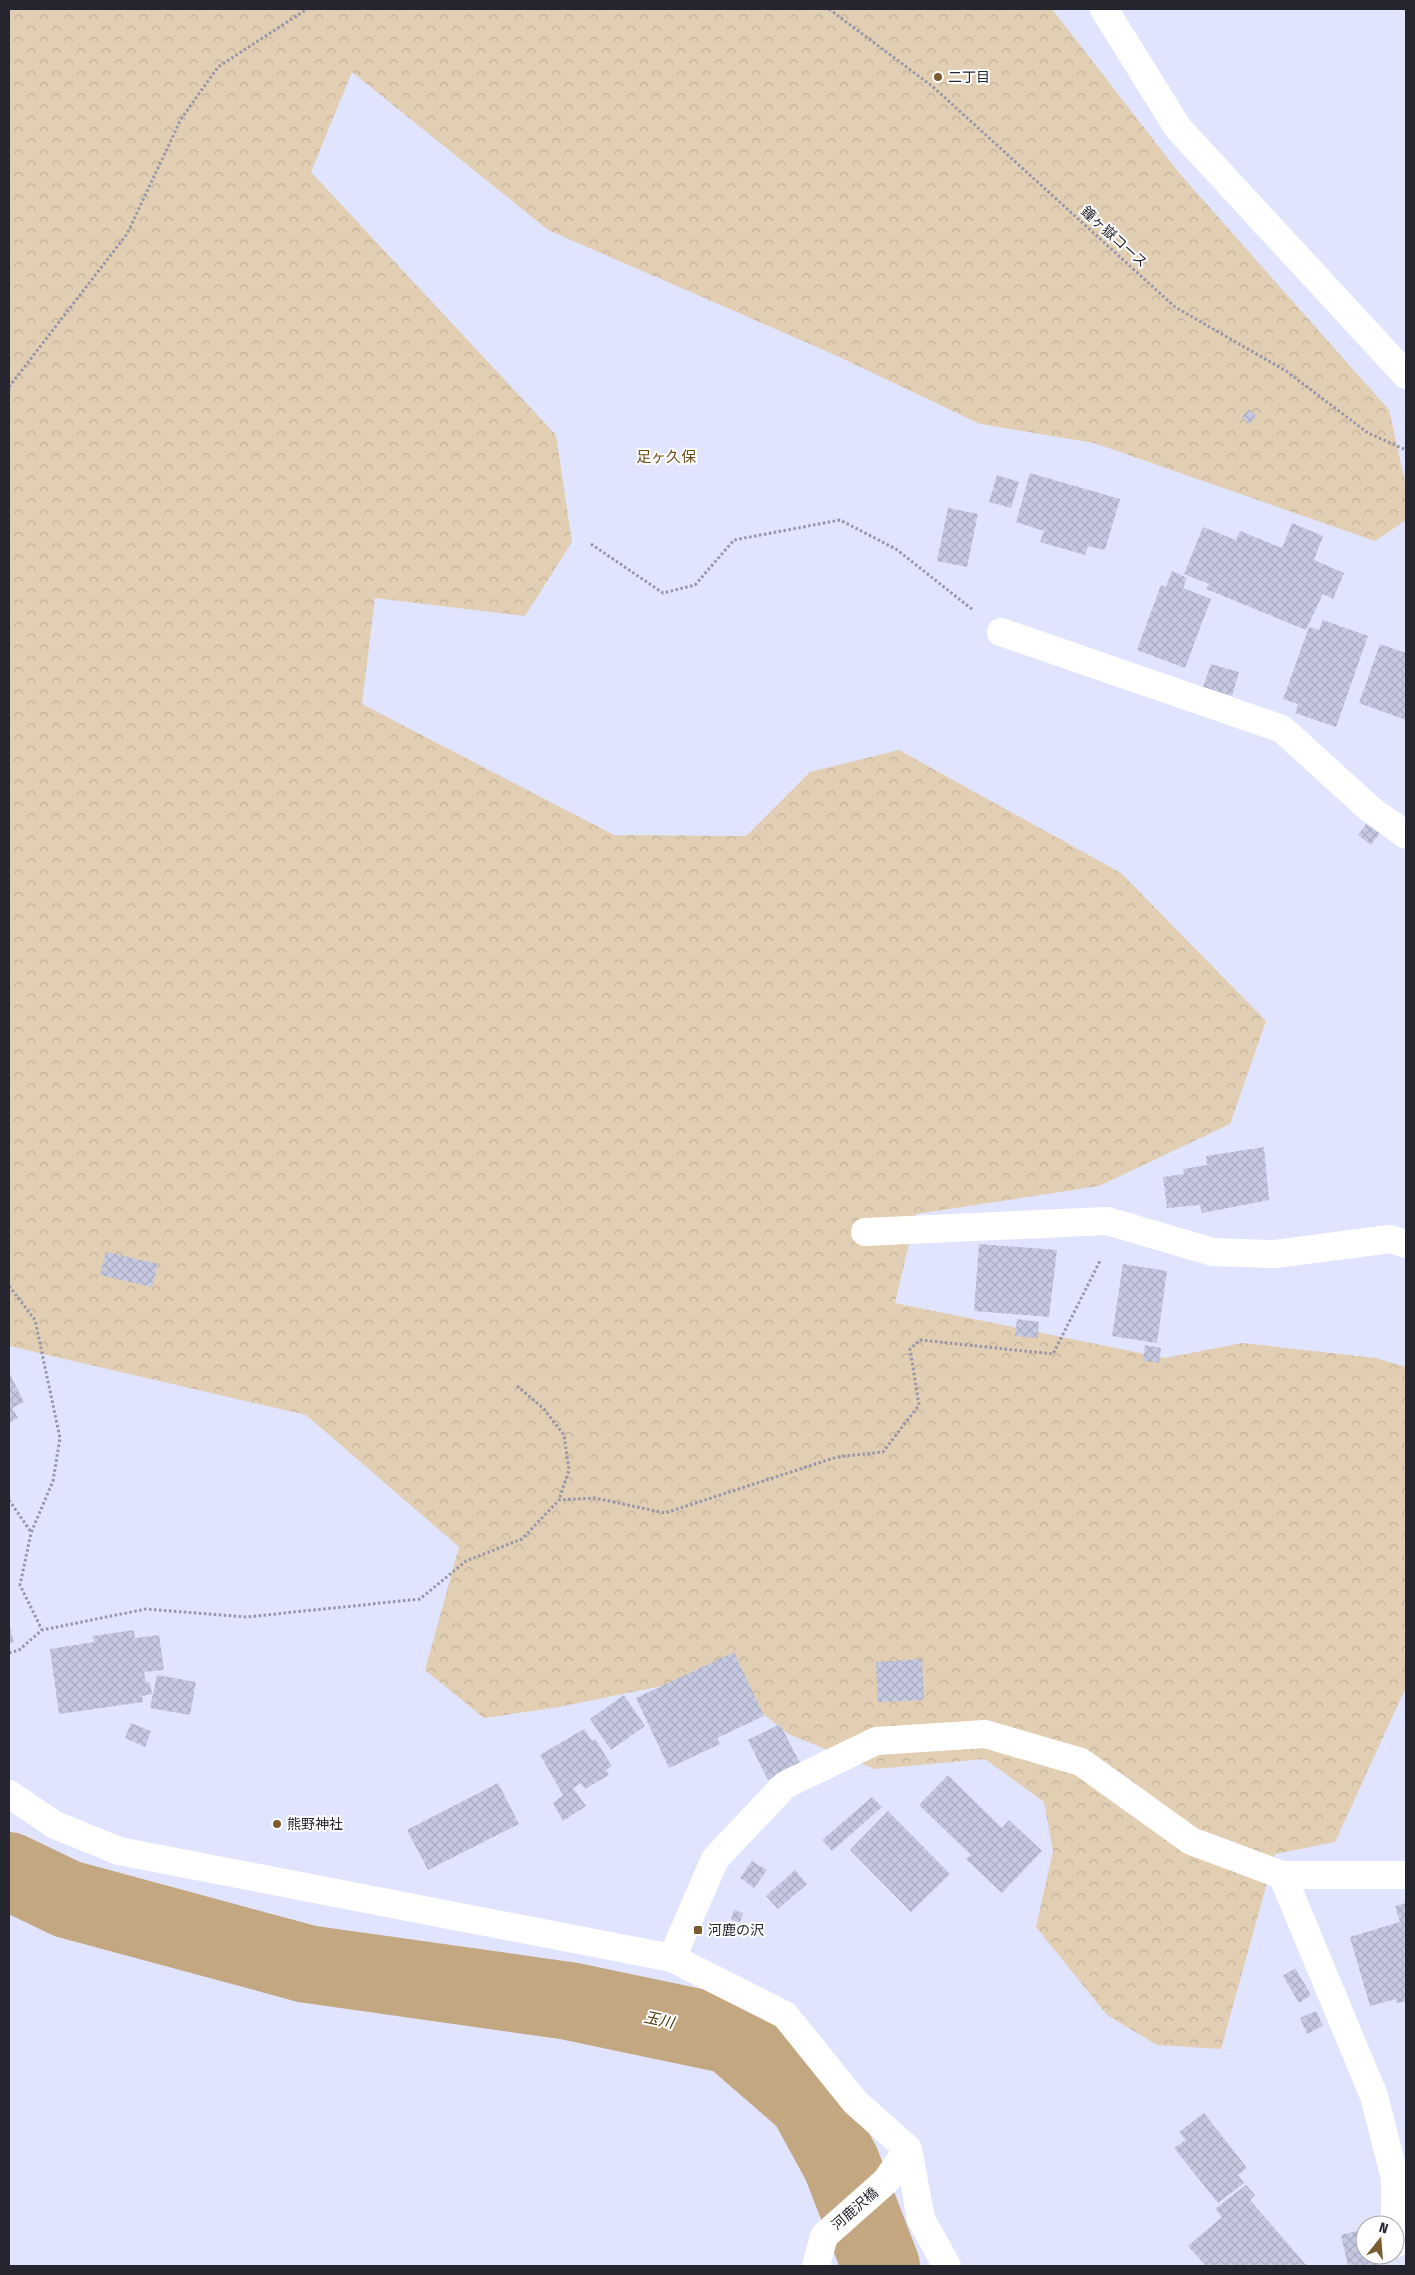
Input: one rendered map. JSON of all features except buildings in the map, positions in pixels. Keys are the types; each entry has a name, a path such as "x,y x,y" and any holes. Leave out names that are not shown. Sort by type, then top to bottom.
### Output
{"street":[{"path":"1104,9 1178,128 1406,375"},
{"path":"1001,632 1282,730 1370,809 1406,834"},
{"path":"865,1232 1106,1221 1212,1252 1275,1254 1390,1239 1406,1244"},
{"path":"672,1958 715,1859 785,1785 876,1741 985,1734 1081,1762 1191,1841 1282,1875 1406,1875"},
{"path":"9,1794 55,1825 119,1851 672,1958 785,2015 856,2102 908,2149 921,2219 947,2266"},
{"path":"1282,1875 1374,2096 1395,2178 1395,2215"},
{"name":"河鹿沢橋","path":"816,2266 824,2236 886,2181 908,2149"}],"path":[{"path":"9,387 127,234 181,119 218,67 307,9"},
{"name":"鐘ヶ嶽コース","path":"829,9 932,86 1175,307 1286,371 1368,433 1406,450"},
{"path":"591,544 663,593 695,585 734,540 840,520 896,549 1001,632"},
{"path":"559,1500 594,1498 665,1513 837,1457 883,1452 918,1405 910,1349 920,1340 1053,1354 1118,1225"},
{"path":"9,1286 35,1320 60,1438 53,1481 31,1533 20,1585 42,1630"},
{"path":"9,1653 18,1650 42,1630 146,1609 246,1617 420,1600 466,1561 522,1539 559,1500 570,1470 564,1435 544,1409 517,1386"},
{"path":"9,1500 31,1533"}],"green space":[{"path":"9,9 1052,9 1180,174 1389,410 1406,486 1406,520 1375,541 1094,443 980,424 835,355 548,230 352,72 311,172 556,435 572,542 525,616 375,598 362,704 614,835 746,836 810,772 899,750 1121,873 1266,1021 1230,1124 1099,1186 916,1214 895,1303 1165,1358 1242,1343 1376,1358 1406,1367 1406,1687 1335,1842 1275,1854 1221,2049 1157,2045 1107,2015 1036,1927 1053,1851 1044,1802 985,1759 875,1769 788,1734 715,1675 559,1707 484,1718 425,1670 459,1547 306,1415 9,1346"}],"waterway":[{"name":"玉川","path":"9,1871 67,1899 307,1964 569,2001 731,2035 807,2101 841,2163 881,2266"}],"place":[{"name":"二丁目","path":"938,77"},
{"name":"熊野神社","path":"277,1824"},
{"name":"河鹿の沢","path":"698,1930"}],"district":[{"name":"足ヶ久保","path":"666,457"}]}
